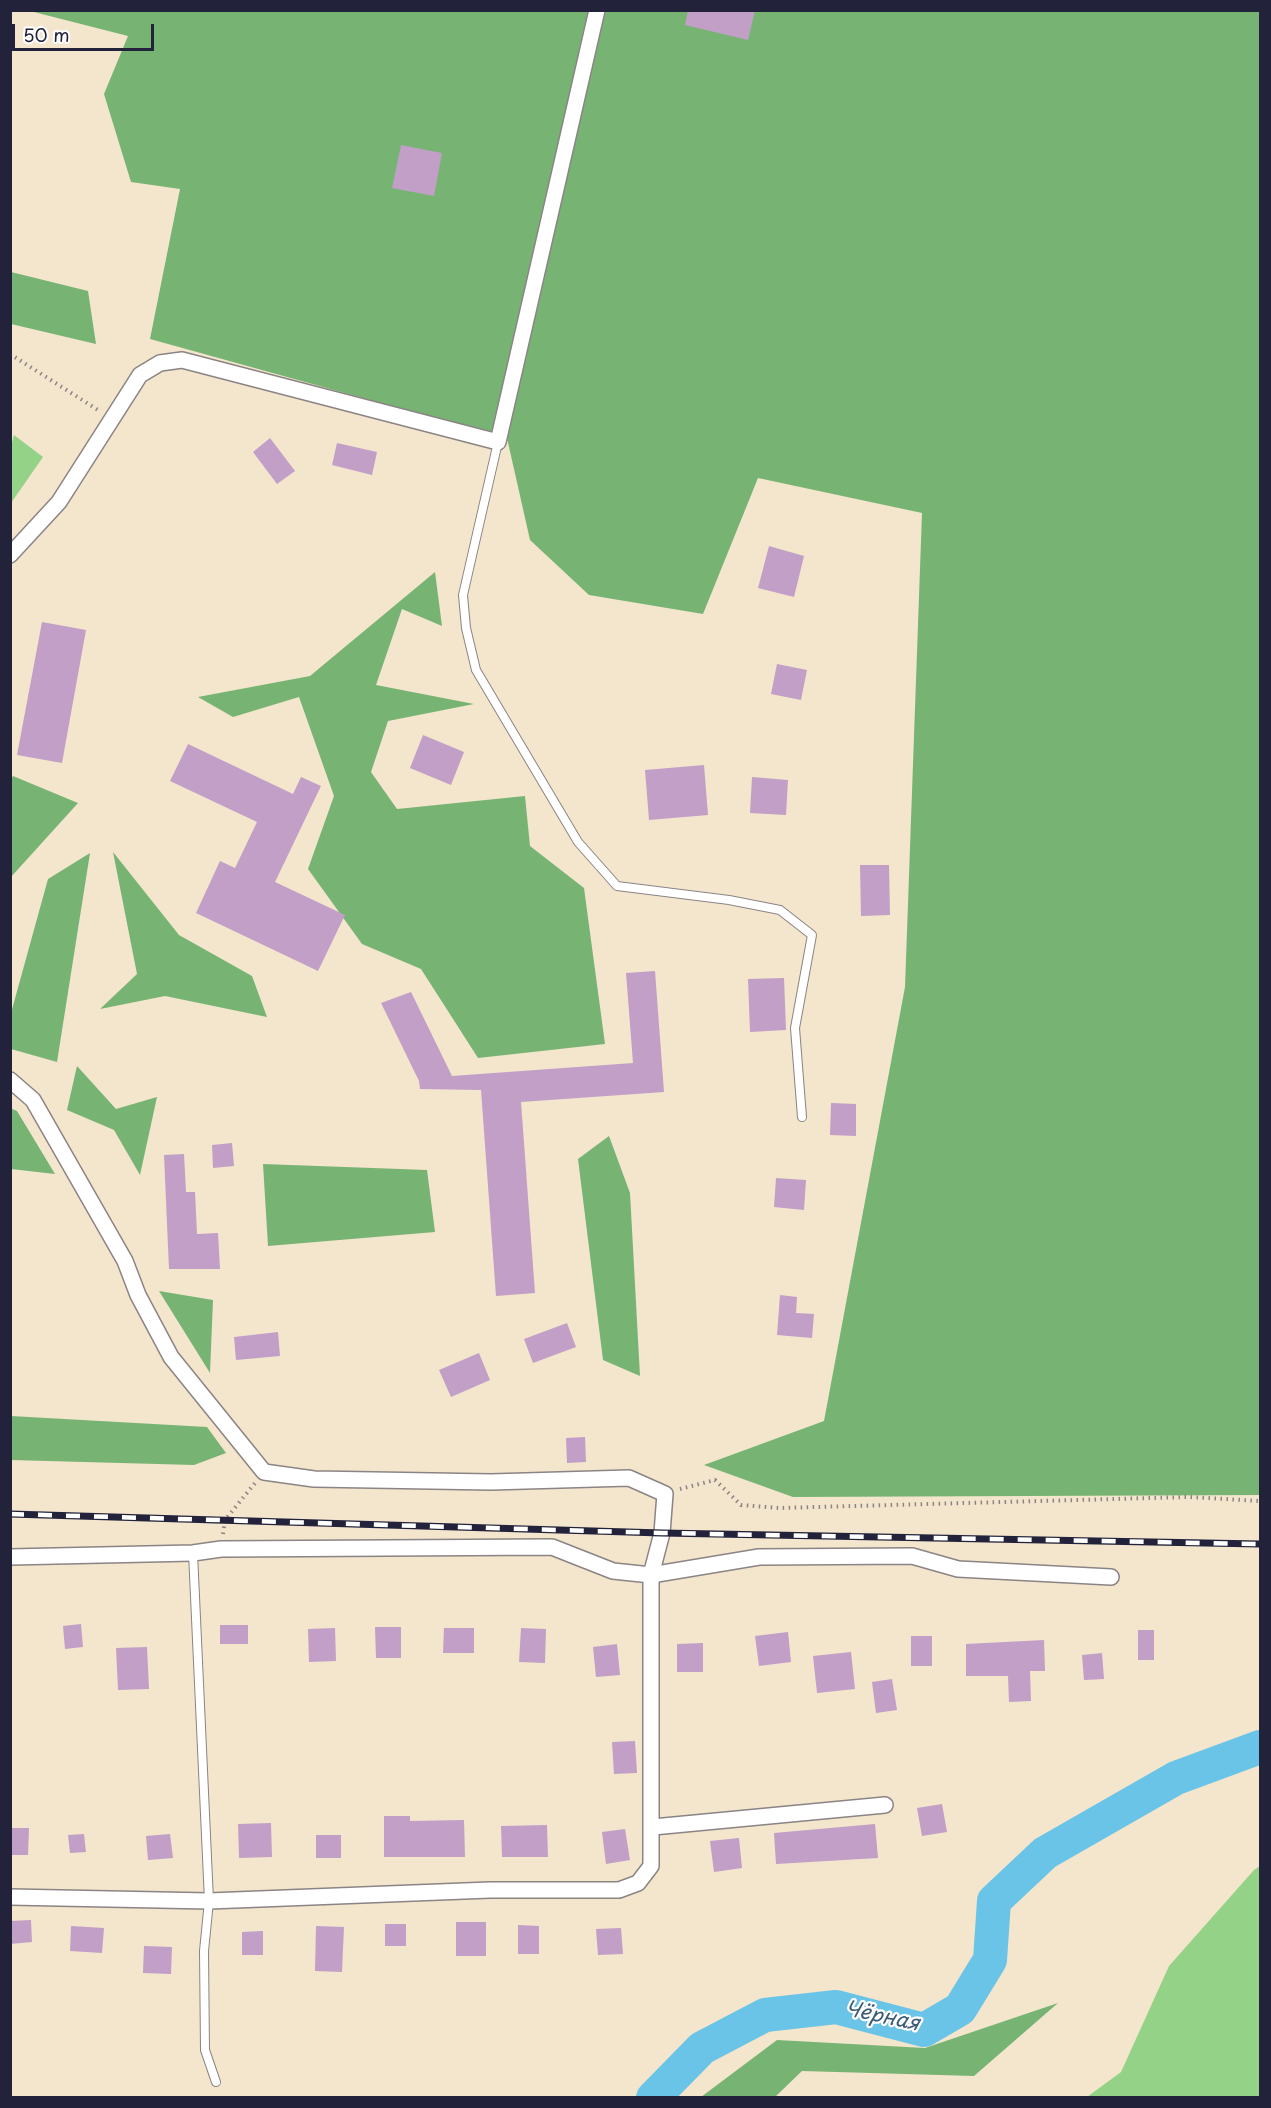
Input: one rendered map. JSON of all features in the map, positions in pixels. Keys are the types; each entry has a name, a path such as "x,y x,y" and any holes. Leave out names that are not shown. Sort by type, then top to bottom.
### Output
{"street":[{"path":"10,555 59,502 140,375 160,363 182,360 498,442 597,10"},
{"path":"10,1080 33,1100 39,1110 125,1261 138,1295 171,1357 264,1472 314,1479 491,1482 629,1478 664,1494 662,1533 651,1575 653,1827 651,1866 638,1883 619,1890 490,1890 209,1901 10,1897"},
{"path":"10,1557 193,1553 221,1549 552,1547 613,1570 651,1575 759,1557 912,1556 958,1569 1111,1577"},
{"path":"653,1827 885,1805"}],"lane":[{"path":"498,442 463,595 466,628 476,670 578,842 617,886 729,900 780,910 812,935 795,1028 802,1117"},
{"path":"193,1553 209,1901 204,1951 205,2050 216,2082"}],"path":[{"path":"10,354 112,419"},
{"path":"221,1549 225,1520 264,1472"},
{"path":"664,1494 714,1480 741,1505 779,1508 1189,1497 1260,1500"}],"green space":[{"path":"30,11 1260,11 1260,1495 793,1497 704,1465 824,1421 905,987 922,513 758,478 703,614 589,595 530,540 507,438 150,339 180,189 131,182 104,94 128,36"},
{"path":"11,272 88,291 96,344 11,324"},
{"path":"14,435 43,457 11,503 10,450"},
{"path":"435,572 442,626 402,609 376,685 474,704 388,721 371,772 397,809 525,796 530,846 584,888 605,1044 478,1058 421,969 362,944 308,869 334,796 299,697 233,717 198,697 310,676"},
{"path":"13,776 78,803 11,877 10,782"},
{"path":"113,852 179,935 252,976 267,1017 165,996 100,1009 137,974"},
{"path":"90,853 57,1062 11,1049 11,1013 48,879"},
{"path":"77,1066 116,1109 157,1097 140,1175 114,1130 67,1110"},
{"path":"10,1108 17,1111 55,1174 11,1169"},
{"path":"609,1136 630,1193 640,1376 603,1360 578,1159"},
{"path":"263,1164 427,1170 435,1232 268,1246"},
{"path":"159,1291 213,1300 210,1373"},
{"path":"11,1416 207,1427 226,1453 194,1465 11,1460"},
{"path":"1260,1866 1260,2097 1087,2097 1121,2072 1169,1966"},
{"path":"1058,2003 974,2076 802,2071 775,2097 701,2097 777,2040 925,2048"}],"building":[{"path":"688,10 755,10 748,40 685,25"},
{"path":"401,145 442,153 434,196 392,188"},
{"path":"270,438 295,471 277,484 253,452"},
{"path":"337,443 377,452 372,475 332,465"},
{"path":"769,546 804,556 794,597 758,588"},
{"path":"42,622 86,630 62,763 17,755"},
{"path":"777,664 807,670 801,700 771,694"},
{"path":"423,735 464,752 451,785 410,768"},
{"path":"188,744 293,794 301,777 321,786 275,882 345,915 318,971 196,913 220,861 235,868 257,822 170,781"},
{"path":"704,765 708,815 649,820 645,770"},
{"path":"752,777 788,780 786,815 750,813"},
{"path":"860,865 889,865 890,915 861,916"},
{"path":"655,971 664,1092 521,1102 535,1293 496,1296 481,1090 420,1089 419,1081 381,1003 411,992 452,1076 633,1063 626,973"},
{"path":"784,978 786,1030 750,1032 748,979"},
{"path":"831,1103 856,1104 856,1136 830,1135"},
{"path":"232,1143 234,1166 213,1168 212,1145"},
{"path":"184,1154 186,1192 195,1192 197,1234 218,1233 220,1269 169,1269 164,1155"},
{"path":"776,1178 806,1180 804,1210 774,1207"},
{"path":"780,1295 797,1297 796,1313 814,1314 812,1338 777,1335"},
{"path":"567,1323 576,1347 533,1363 524,1339"},
{"path":"278,1332 280,1356 236,1360 234,1337"},
{"path":"479,1353 490,1380 451,1397 439,1370"},
{"path":"585,1437 586,1462 567,1463 566,1438"},
{"path":"81,1624 83,1647 65,1649 63,1626"},
{"path":"220,1625 248,1625 248,1644 220,1644"},
{"path":"375,1627 401,1627 401,1658 376,1658"},
{"path":"335,1628 336,1661 309,1662 308,1629"},
{"path":"444,1628 474,1628 474,1653 443,1653"},
{"path":"521,1628 546,1629 545,1663 519,1662"},
{"path":"1138,1630 1154,1630 1154,1660 1138,1660"},
{"path":"788,1632 791,1662 759,1666 755,1636"},
{"path":"911,1636 932,1636 932,1666 911,1666"},
{"path":"1044,1640 1045,1671 1030,1671 1031,1701 1009,1702 1008,1676 966,1676 966,1644"},
{"path":"703,1643 703,1672 677,1672 677,1644"},
{"path":"617,1644 620,1675 596,1677 593,1647"},
{"path":"147,1647 149,1689 118,1690 116,1648"},
{"path":"851,1652 855,1689 817,1693 813,1656"},
{"path":"1102,1653 1104,1679 1084,1680 1082,1655"},
{"path":"892,1679 897,1710 876,1713 872,1682"},
{"path":"635,1741 637,1773 614,1774 612,1742"},
{"path":"942,1804 947,1832 922,1836 917,1808"},
{"path":"384,1816 410,1816 410,1821 464,1820 465,1857 384,1857"},
{"path":"271,1823 272,1857 239,1858 238,1824"},
{"path":"875,1824 878,1858 776,1864 774,1833"},
{"path":"547,1825 548,1857 502,1857 501,1826"},
{"path":"10,1828 29,1828 28,1855 10,1855"},
{"path":"625,1829 630,1860 606,1864 602,1832"},
{"path":"84,1834 86,1852 70,1853 68,1835"},
{"path":"170,1834 173,1858 148,1860 146,1836"},
{"path":"316,1835 341,1835 341,1858 316,1858"},
{"path":"739,1838 742,1868 714,1872 710,1841"},
{"path":"31,1920 32,1942 10,1944 10,1921"},
{"path":"456,1922 486,1922 486,1956 456,1956"},
{"path":"385,1924 406,1924 406,1946 385,1946"},
{"path":"518,1925 539,1926 539,1954 518,1954"},
{"path":"71,1926 104,1928 102,1953 70,1951"},
{"path":"316,1926 344,1927 342,1972 315,1971"},
{"path":"621,1928 623,1954 598,1955 596,1929"},
{"path":"263,1931 263,1955 242,1955 242,1932"},
{"path":"144,1946 172,1947 171,1974 143,1973"}],"waterway":[{"name":"Чёрная","path":"653,2098 702,2048 765,2015 836,2007 924,2030 960,2009 990,1960 994,1901 1045,1853 1176,1778 1260,1747"}],"railway":[{"path":"10,1514 662,1533 1260,1544"}]}
